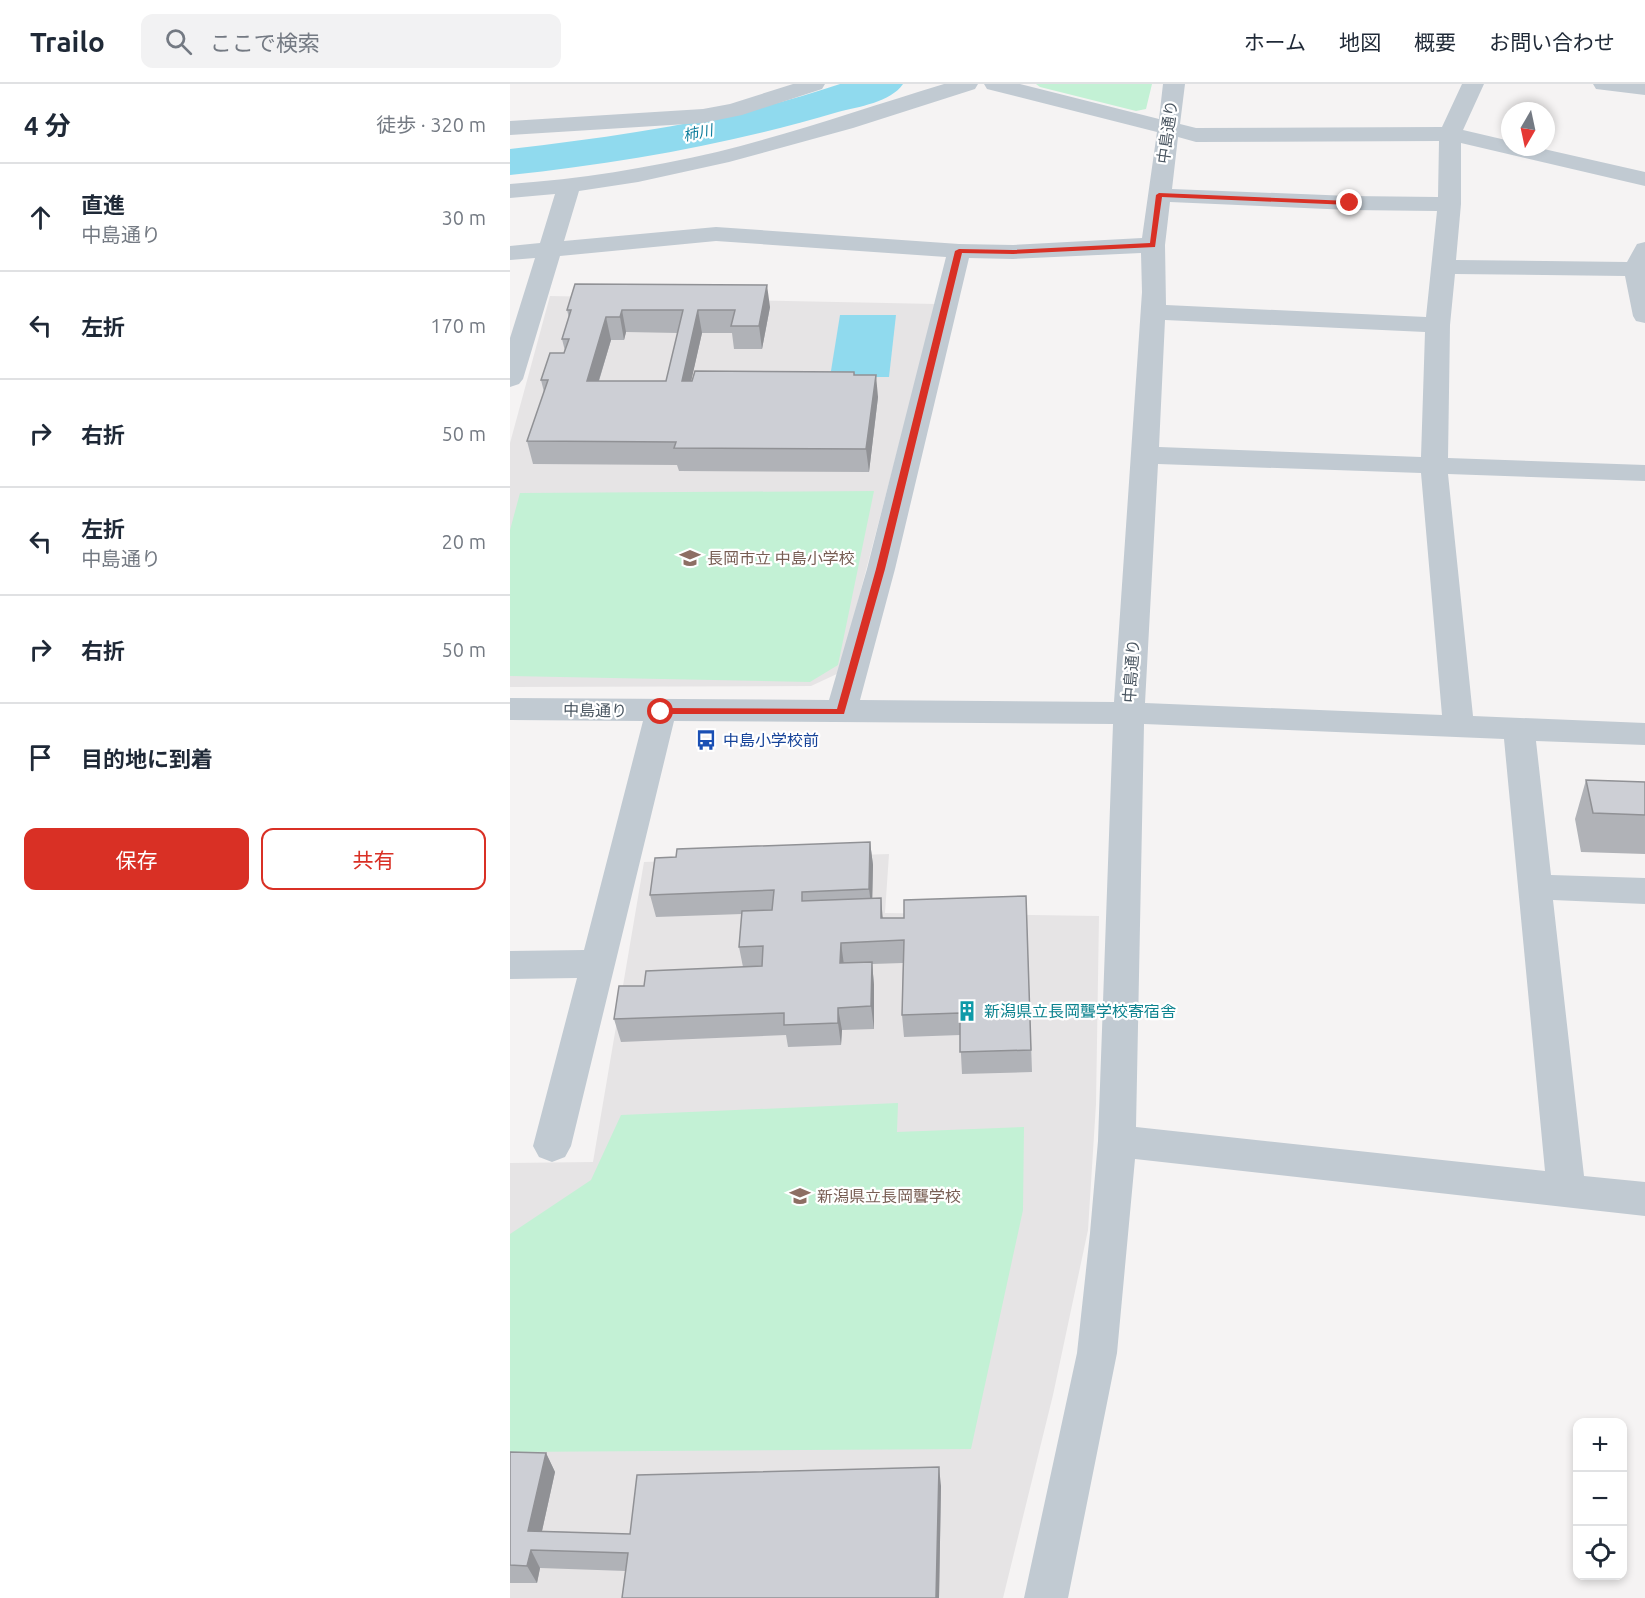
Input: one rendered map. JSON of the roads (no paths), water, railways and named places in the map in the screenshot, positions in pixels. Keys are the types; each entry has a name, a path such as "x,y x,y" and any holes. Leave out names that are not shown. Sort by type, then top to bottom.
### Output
{"street":[{"path":"510,128 703,116 734,110 814,84"},
{"path":"510,191 569,187 718,160 846,123 967,84"},
{"path":"995,84 1166,130 1196,135 1450,134 1645,179"},
{"name":"中島通り","path":"510,709 661,712 1129,712 1153,312 1153,245 1166,130 1174,84"},
{"path":"1458,727 1434,466 1438,325 1449,204 1450,134 1473,84"},
{"path":"1604,84 1645,89"},
{"path":"510,379 552,249 569,187"},
{"path":"1159,195 1350,203 1449,204"},
{"path":"510,253 716,234 959,251 1035,251 1153,245"},
{"path":"841,712 880,569 959,251"},
{"path":"1442,267 1640,259 1645,316"},
{"path":"1153,312 1438,325"},
{"path":"1145,455 1645,473"},
{"path":"552,1146 661,712"},
{"path":"1046,1598 1097,1353 1117,1141 1129,712 1645,734"},
{"path":"1519,730 1566,1189"},
{"path":"1535,887 1645,891"},
{"path":"510,964 598,964"},
{"path":"1117,1141 1645,1198"}],"water":[{"path":"840,315 896,315 889,377 830,377"}],"waterway":[{"name":"柿川","path":"510,162 557,157 698,134 791,112 882,84"}],"place":[{"name":"長岡市立 中島小学校","path":"690,558"},
{"name":"中島小学校前","path":"706,740"},
{"name":"新潟県立長岡聾学校寄宿舎","path":"967,1011"},
{"name":"新潟県立長岡聾学校","path":"800,1196"}]}
